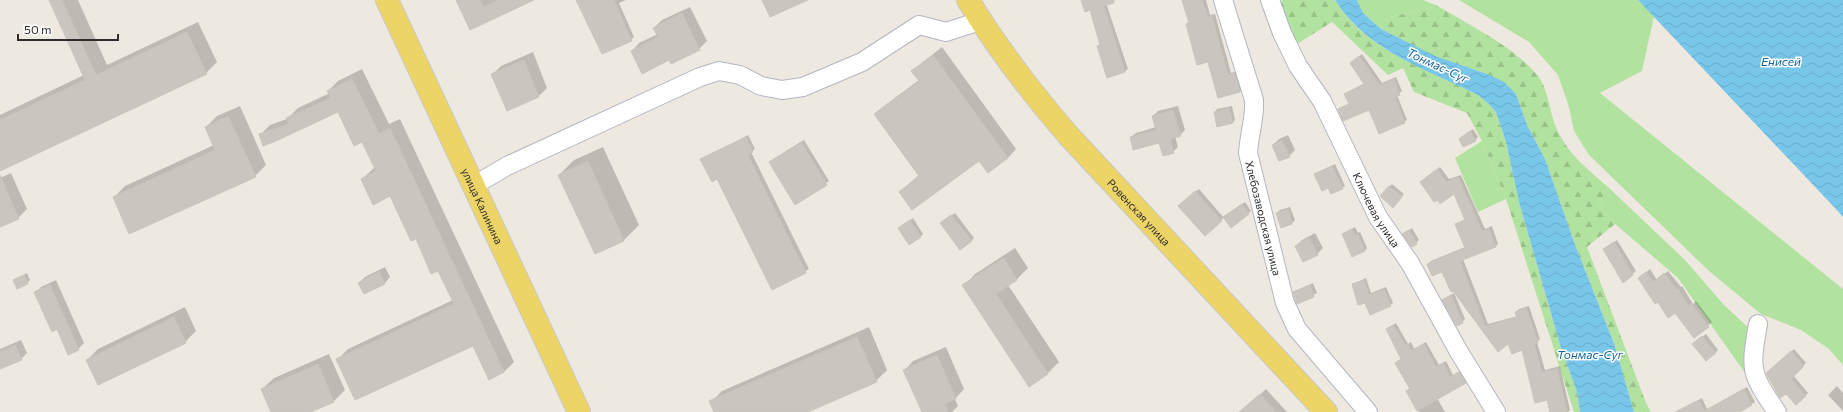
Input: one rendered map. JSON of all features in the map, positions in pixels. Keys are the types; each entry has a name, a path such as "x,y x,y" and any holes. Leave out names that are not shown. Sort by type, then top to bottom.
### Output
{"main road":[{"name":"улица Калинина","path":"387,0 579,412"},
{"name":"Ровенская улица","path":"968,0 980,21 1030,90 1068,135 1326,412"}],"street":[{"name":"Хлебозаводская улица","path":"1224,0 1254,100 1255,113 1248,140 1248,153 1285,303 1297,329 1368,412"},
{"name":"Ключевая улица","path":"1270,0 1282,33 1298,66 1322,101 1378,217 1410,263 1459,352 1496,412"},
{"path":"473,186 507,166 700,77 719,72 740,75 761,86 782,90 803,86 862,62 919,25 946,32 980,21"},
{"path":"1758,324 1753,354 1753,367 1756,380 1777,412"}],"green space":[{"path":"1282,0 1335,0 1348,18 1363,33 1380,46 1419,67 1478,95 1496,112 1506,142 1519,202 1561,348 1577,392 1580,412 1574,412 1506,199 1482,141 1467,113 1414,92 1403,68 1388,75 1332,22 1297,44 1283,17 1281,6"},
{"path":"1357,0 1423,0 1438,6 1386,18 1381,29 1363,13"},
{"path":"1459,0 1638,0 1654,16 1642,71 1600,93 1843,289 1843,365 1829,349 1801,330 1761,314 1709,271 1589,155 1574,131 1569,107 1558,75 1529,42"},
{"path":"1438,6 1505,47 1529,66 1544,86 1553,119 1562,140 1591,173 1608,187 1599,206 1615,224 1587,247 1646,403 1651,412 1634,412 1615,346 1574,242 1545,159 1527,125 1516,94 1487,74 1435,57 1381,29 1386,18"},
{"path":"1482,141 1506,199 1478,212 1455,158"},
{"path":"1608,187 1685,260 1724,305 1752,331 1745,373 1678,278 1615,224 1599,206"}],"water":[{"name":"Тонмас-Суг","path":"1335,0 1357,0 1363,13 1381,29 1435,56 1487,74 1504,82 1516,94 1527,125 1545,159 1574,242 1615,346 1634,412 1580,412 1577,392 1561,348 1519,202 1506,142 1496,112 1478,95 1418,67 1381,46 1348,18"},
{"name":"Енисей","path":"1638,0 1843,0 1843,217 1835,208"}],"building":[{"path":"49,0 62,0 96,75 187,32 207,74 0,171 0,120 85,80"},
{"path":"456,0 480,0 483,7 499,0 534,0 470,30"},
{"path":"576,0 614,0 632,41 602,54"},
{"path":"762,0 808,0 770,17"},
{"path":"1081,0 1114,0 1114,3 1104,6 1125,72 1107,78 1097,46 1100,45 1090,10 1085,12"},
{"path":"1182,0 1202,0 1208,17 1212,16 1228,75 1235,73 1240,92 1218,98 1208,62 1197,65 1186,24 1189,23"},
{"path":"682,13 700,50 671,64 669,60 642,74 631,51 658,37 653,28"},
{"path":"933,55 1008,158 988,173 979,161 912,210 899,192 919,176 874,114 919,81 911,71"},
{"path":"1359,56 1380,85 1394,79 1400,95 1395,97 1405,123 1379,134 1369,110 1343,121 1338,109 1349,104 1344,94 1364,84 1350,63"},
{"path":"524,60 539,97 507,111 491,74"},
{"path":"352,79 379,134 390,128 504,372 489,380 473,346 355,400 336,359 454,304 438,271 431,274 416,239 411,241 390,196 373,205 361,179 376,171 362,142 354,146 338,112 263,146 259,134 289,124 286,118 331,98 327,91"},
{"path":"1229,108 1233,123 1217,127 1214,112"},
{"path":"1173,110 1181,136 1170,139 1174,153 1163,156 1159,143 1133,150 1130,137 1156,130 1152,116"},
{"path":"228,116 256,177 129,234 113,197 215,150 205,127"},
{"path":"1470,131 1476,141 1463,147 1459,139"},
{"path":"746,137 753,152 748,155 806,273 772,290 717,179 712,182 700,159"},
{"path":"1282,140 1290,157 1279,161 1272,145"},
{"path":"801,142 827,185 795,205 769,162"},
{"path":"588,161 624,241 595,254 558,175"},
{"path":"1332,166 1343,189 1331,194 1328,188 1322,191 1314,174"},
{"path":"1437,169 1446,182 1458,177 1482,231 1489,229 1496,247 1460,261 1485,326 1517,317 1515,312 1526,308 1538,343 1534,344 1542,372 1557,369 1567,412 1550,412 1547,400 1535,403 1522,350 1512,354 1508,344 1498,352 1453,291 1451,292 1442,272 1432,276 1427,264 1465,248 1455,224 1465,220 1454,194 1440,204 1438,200 1434,202 1420,182"},
{"path":"0,175 19,219 0,227"},
{"path":"1389,186 1402,197 1393,208 1380,196"},
{"path":"1195,191 1222,221 1205,236 1178,206"},
{"path":"1242,204 1249,214 1231,228 1223,217"},
{"path":"1288,209 1292,224 1281,228 1276,213"},
{"path":"951,215 972,241 960,250 940,223"},
{"path":"910,220 921,237 909,245 898,228"},
{"path":"1352,229 1355,235 1358,234 1365,251 1352,257 1342,234"},
{"path":"1409,230 1417,244 1412,247 1402,234"},
{"path":"1309,238 1318,255 1303,262 1295,246"},
{"path":"1614,242 1633,275 1623,283 1603,249"},
{"path":"1004,258 1017,280 996,294 1048,374 1029,387 962,285"},
{"path":"379,272 385,284 364,294 358,283"},
{"path":"1646,272 1653,282 1664,273 1677,290 1678,289 1689,306 1692,304 1709,327 1694,338 1675,313 1668,318 1658,302 1655,304 1638,278"},
{"path":"24,275 28,284 17,289 13,280"},
{"path":"1364,280 1369,295 1384,289 1391,306 1370,315 1365,303 1358,305 1352,284"},
{"path":"50,285 79,350 68,355 57,329 52,332 34,292"},
{"path":"1310,285 1314,297 1297,304 1293,292"},
{"path":"1451,295 1463,323 1457,326 1442,300"},
{"path":"174,317 186,343 98,385 86,360"},
{"path":"1393,325 1406,346 1408,344 1411,351 1424,344 1436,367 1443,363 1450,377 1459,372 1466,383 1417,411 1406,391 1410,389 1395,363 1401,359 1386,329"},
{"path":"1702,336 1716,353 1706,361 1692,344"},
{"path":"857,337 877,382 808,412 714,412 709,401"},
{"path":"15,345 22,360 0,369 0,352"},
{"path":"1791,351 1804,366 1791,379 1806,396 1796,405 1786,394 1780,398 1766,373"},
{"path":"937,355 956,399 945,404 948,412 922,412 903,370"},
{"path":"318,364 334,402 311,412 271,412 261,389"},
{"path":"1744,389 1752,405 1740,412 1675,412 1699,400 1705,411"},
{"path":"1260,394 1276,412 1239,412"}]}
